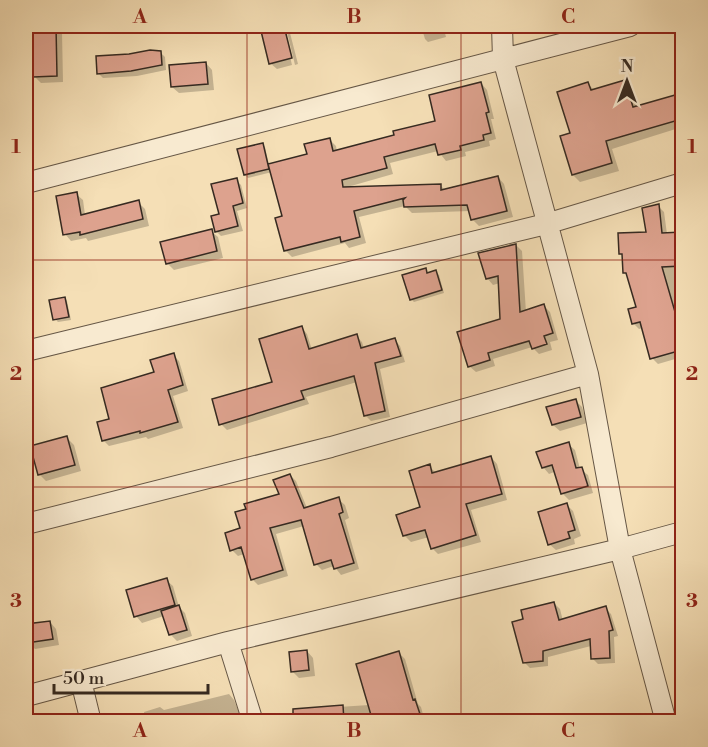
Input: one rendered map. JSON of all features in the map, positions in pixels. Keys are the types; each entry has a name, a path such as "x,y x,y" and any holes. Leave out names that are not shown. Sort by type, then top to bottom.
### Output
{"street":[{"path":"502,26 503,58 588,374 620,549 666,722"},
{"path":"26,183 630,26"},
{"path":"26,351 546,224 682,183"},
{"path":"26,524 331,447 588,374"},
{"path":"26,696 228,642 620,549 682,532"},
{"path":"228,642 253,722"},
{"path":"81,681 91,722"}],"building":[{"path":"26,26 56,26 57,76 33,77 32,47 26,47"},
{"path":"284,26 292,58 269,64 261,31"},
{"path":"150,50 161,51 162,65 97,74 96,56"},
{"path":"206,62 208,84 171,87 169,65"},
{"path":"625,80 633,107 682,93 682,119 606,141 612,163 572,175 560,136 570,133 557,92 588,82 591,90"},
{"path":"481,82 489,112 486,113 491,133 483,135 484,140 460,146 461,150 438,155 435,144 384,157 387,168 342,180 343,187 441,184 441,190 498,176 507,211 471,220 467,205 404,207 405,198 354,211 360,237 341,242 340,237 284,251 275,218 282,216 268,164 307,154 304,144 330,138 333,151 394,135 393,131 435,121 429,95"},
{"path":"263,143 269,169 244,175 237,149"},
{"path":"237,178 243,203 233,206 238,226 215,232 211,216 219,214 211,184"},
{"path":"77,192 81,215 139,200 143,219 80,235 80,232 63,235 56,196"},
{"path":"659,204 662,233 682,232 682,266 662,267 682,336 682,350 650,359 640,322 632,324 628,309 636,307 626,273 623,273 618,233 646,232 642,208"},
{"path":"212,229 217,251 166,264 160,242"},
{"path":"516,244 520,312 544,304 553,333 544,336 547,344 532,349 529,341 488,353 490,360 468,367 457,332 500,319 498,276 486,279 478,253"},
{"path":"426,268 427,273 436,270 442,290 410,300 402,275"},
{"path":"65,297 69,317 53,320 49,300"},
{"path":"302,326 309,349 357,334 361,348 395,338 401,356 375,363 385,411 364,416 354,376 301,391 304,399 219,425 212,399 272,382 259,339"},
{"path":"174,353 183,385 168,390 178,422 102,441 97,422 109,419 101,388 154,372 150,360"},
{"path":"576,399 581,417 552,425 546,407"},
{"path":"67,436 75,465 38,475 30,446"},
{"path":"569,442 576,468 582,467 588,486 561,494 552,465 542,468 536,452"},
{"path":"491,456 502,494 466,504 476,535 431,549 425,530 403,536 396,515 420,507 409,471 430,464 432,473"},
{"path":"290,474 304,508 339,497 343,512 339,514 354,563 334,569 331,560 314,565 301,520 270,528 283,570 251,580 241,547 230,551 225,533 240,528 235,512 246,509 244,504 279,494 273,480"},
{"path":"567,503 575,530 568,532 570,538 548,545 538,512"},
{"path":"167,578 175,605 134,617 126,590"},
{"path":"554,602 559,620 606,606 613,630 609,631 610,658 591,659 590,639 543,651 543,661 523,663 512,622 523,619 521,610"},
{"path":"179,605 187,630 169,635 161,611"},
{"path":"50,621 53,639 27,643 26,624"},
{"path":"307,650 309,670 291,672 289,652"},
{"path":"399,651 413,700 415,699 421,717 407,722 373,722 356,664"},
{"path":"343,705 344,722 293,722 293,709"}]}
